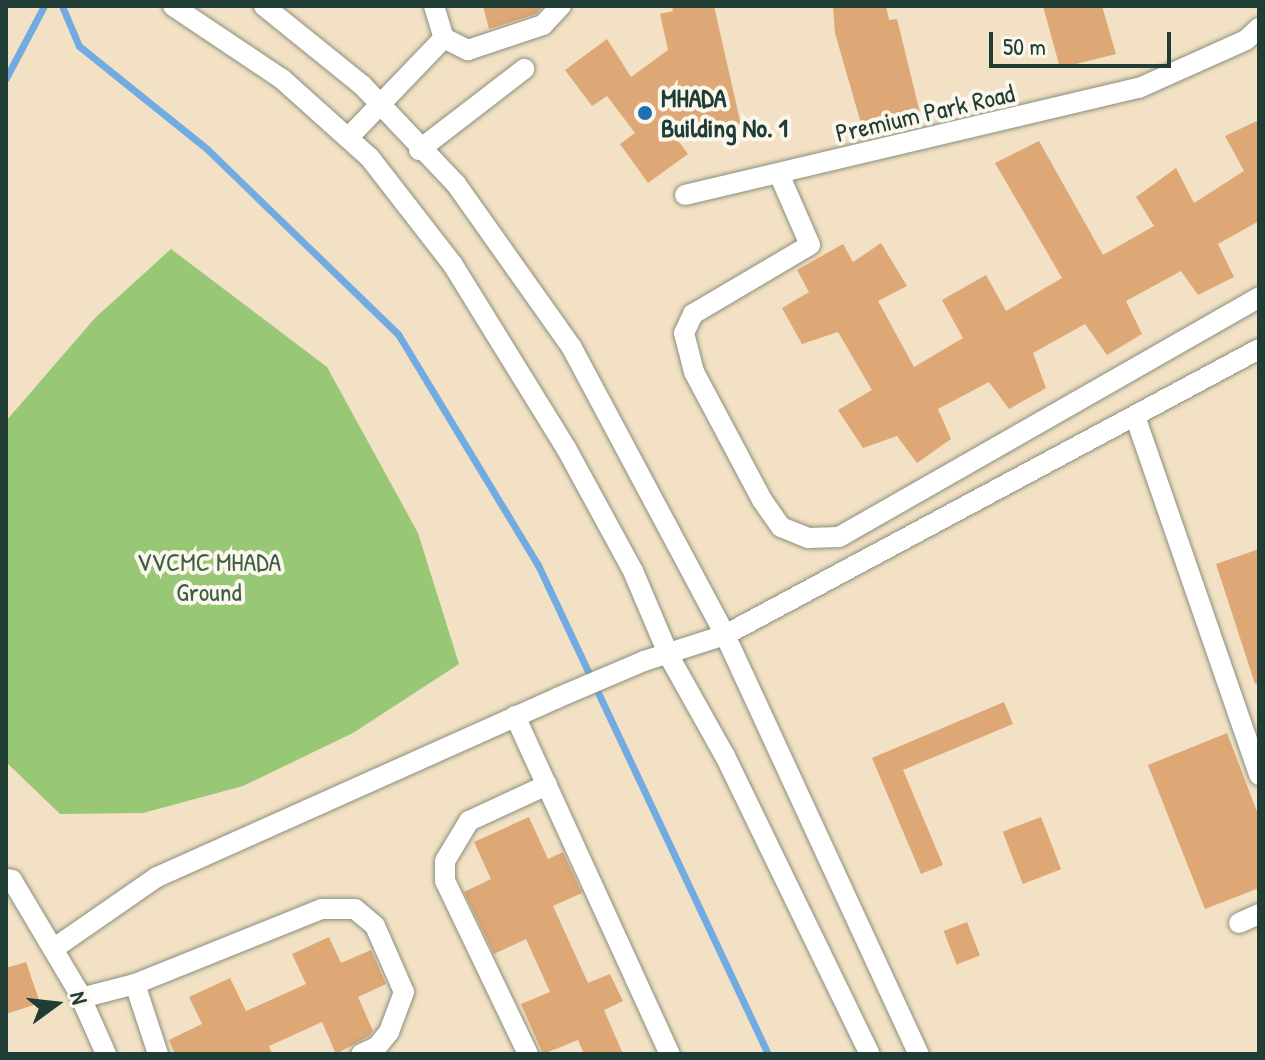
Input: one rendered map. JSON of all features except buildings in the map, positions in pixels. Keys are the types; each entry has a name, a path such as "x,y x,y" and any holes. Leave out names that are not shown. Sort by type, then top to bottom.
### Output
{"street":[{"path":"173,6 282,79 370,158 453,265 510,355 633,571 669,656 725,756 870,1054"},
{"path":"264,6 380,106 419,150 456,184 572,348 725,635 919,1054"},
{"path":"434,6 444,38 468,50 543,25 561,6"},
{"name":"Premium Park Road","path":"685,195 1139,88 1246,40 1259,28"},
{"path":"348,138 444,38"},
{"path":"419,150 524,69"},
{"path":"779,174 810,245 693,314 684,333 694,372 762,500 781,527 808,538 839,537 1259,297"},
{"path":"53,949 157,877 557,698 644,661 669,656 725,635 1136,419 1259,349"},
{"path":"1136,419 1259,775"},
{"path":"515,716 670,1054"},
{"path":"528,1054 445,881 445,861 469,821 547,785"},
{"path":"6,879 12,880 53,949 81,998 106,1054"},
{"path":"81,998 135,984 322,909 355,909 375,926 404,992 389,1032 377,1047 361,1054"},
{"path":"1239,923 1259,914"},
{"path":"135,984 158,1054"}],"green space":[{"name":"VVCMC MHADA Ground","path":"171,249 327,367 418,533 459,664 353,733 243,786 143,813 60,814 6,762 6,421 95,318"}],"waterway":[{"path":"6,78 44,6"},
{"path":"62,6 79,46 207,149 398,334 538,565 768,1054"}],"place":[{"name":"MHADA Building No. 1","path":"645,113"}]}
